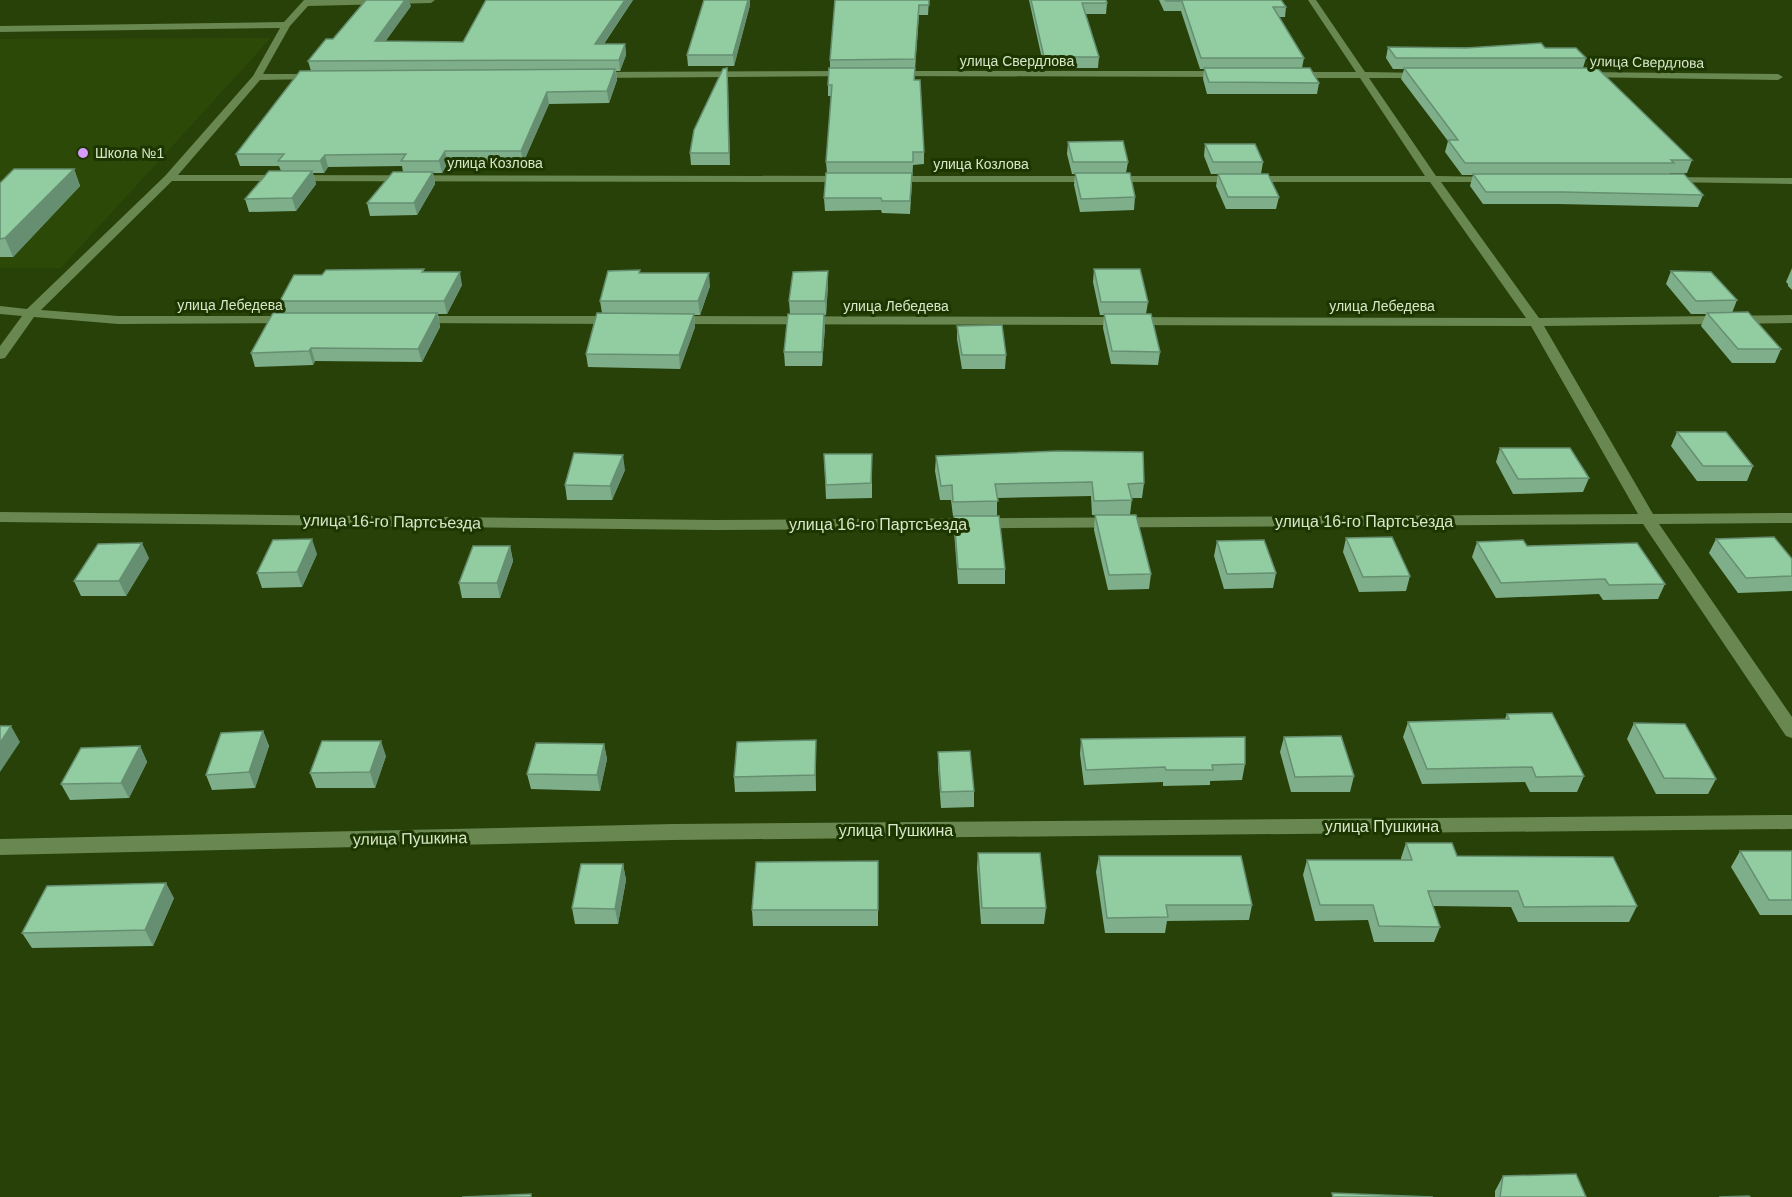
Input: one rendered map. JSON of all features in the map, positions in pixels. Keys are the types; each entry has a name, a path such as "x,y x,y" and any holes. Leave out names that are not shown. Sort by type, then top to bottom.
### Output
{"street":[{"path":"0,356 32,311 169,178 257,77 286,25 307,2 431,0"},
{"path":"1312,0 1433,179 1534,322 1648,519 1792,731"},
{"path":"0,29 286,25"},
{"path":"586,75 857,74"},
{"name":"улица Свердлова","path":"881,74 1234,75"},
{"path":"1281,75 1433,75"},
{"name":"улица Свердлова","path":"1569,75 1778,77"},
{"path":"257,77 327,76"},
{"name":"улица Козлова","path":"169,178 1505,179"},
{"path":"1660,180 1792,181"},
{"name":"улица Лебедева","path":"0,310 118,320 309,320"},
{"name":"улица Лебедева","path":"655,320 1534,322 1792,319"},
{"path":"404,320 631,320"},
{"name":"улица 16-го Партсъезда","path":"0,517 703,525 1792,518"},
{"name":"улица Пушкина","path":"0,847 661,832 1792,822"}],"shaded area":[{"name":"Школа №1","path":"271,38 61,268 0,268 0,39"}],"building":[{"path":"366,0 405,0 375,41 463,42 486,0 625,0 595,44 625,44 619,60 308,61 326,39 333,39"},
{"path":"704,0 748,0 733,55 687,55"},
{"path":"835,0 929,0 929,5 919,5 915,59 830,60"},
{"path":"1031,0 1106,0 1107,3 1082,3 1099,57 1044,57"},
{"path":"1165,0 1281,0 1286,7 1273,7 1304,58 1201,58 1182,1"},
{"path":"1541,43 1545,48 1576,48 1586,58 1396,58 1388,47 1466,48"},
{"path":"727,68 729,153 690,153 694,130 723,69"},
{"path":"829,68 915,68 914,80 920,80 924,152 913,152 913,162 826,162 832,85 828,85"},
{"path":"1204,68 1310,68 1319,83 1209,82"},
{"path":"1404,68 1597,68 1692,160 1671,160 1674,163 1465,163 1448,140 1458,140"},
{"path":"615,69 607,91 547,92 521,151 445,151 439,161 401,161 406,154 325,155 320,161 278,161 284,154 236,154 300,71"},
{"path":"1123,141 1128,162 1073,162 1068,142"},
{"path":"1205,144 1255,144 1263,162 1213,162"},
{"path":"14,169 74,169 5,238 0,239 0,183"},
{"path":"269,171 312,171 292,198 245,199"},
{"path":"393,172 433,172 414,203 367,203"},
{"path":"826,173 912,173 910,201 882,201 881,198 824,198"},
{"path":"1075,173 1130,173 1135,197 1081,199"},
{"path":"1218,174 1268,174 1279,197 1228,197"},
{"path":"1473,174 1684,174 1703,195 1486,192"},
{"path":"424,269 422,272 460,272 444,301 280,301 294,275 322,275 326,270"},
{"path":"1094,269 1140,269 1148,302 1101,302"},
{"path":"640,270 639,273 709,273 698,301 600,301 608,271"},
{"path":"828,271 825,301 789,301 793,272"},
{"path":"1671,271 1711,272 1737,300 1696,301"},
{"path":"1748,312 1781,349 1738,349 1707,313"},
{"path":"273,313 437,313 418,349 311,348 309,351 251,353"},
{"path":"597,313 694,314 679,355 586,354"},
{"path":"788,314 824,314 822,352 784,352"},
{"path":"1104,314 1151,314 1160,352 1112,351"},
{"path":"1002,325 1006,355 962,355 957,326"},
{"path":"1677,432 1726,432 1753,466 1703,466"},
{"path":"1500,448 1570,448 1589,478 1518,479"},
{"path":"1058,451 1143,452 1144,483 1128,484 1132,500 1094,501 1092,482 995,484 998,501 953,502 952,485 941,486 936,456"},
{"path":"574,453 623,455 610,486 565,485"},
{"path":"824,454 872,454 871,483 826,485"},
{"path":"1095,515 1136,515 1151,574 1109,575"},
{"path":"954,516 999,516 1005,569 958,569"},
{"path":"1392,537 1410,576 1363,577 1346,538"},
{"path":"1774,537 1792,559 1792,576 1746,578 1716,539"},
{"path":"312,539 297,572 257,573 273,540"},
{"path":"1264,540 1276,573 1227,574 1217,541"},
{"path":"1523,540 1527,546 1637,543 1665,584 1609,585 1605,579 1501,583 1477,542"},
{"path":"142,543 119,581 74,581 98,544"},
{"path":"473,546 510,546 497,583 459,583"},
{"path":"1552,713 1584,776 1536,777 1532,767 1427,769 1408,722 1509,719 1507,714"},
{"path":"1634,723 1685,724 1716,779 1664,778"},
{"path":"0,726 11,726 0,743"},
{"path":"263,731 249,772 206,775 221,733"},
{"path":"1341,736 1354,776 1295,777 1284,737"},
{"path":"1245,737 1245,764 1212,765 1213,770 1166,770 1165,767 1086,770 1081,739"},
{"path":"816,740 815,775 734,777 737,742"},
{"path":"322,741 381,741 370,772 310,773"},
{"path":"536,743 604,744 597,775 527,774"},
{"path":"140,746 121,783 61,784 81,748"},
{"path":"970,751 974,791 941,792 938,752"},
{"path":"1406,843 1452,843 1457,856 1613,857 1637,906 1524,907 1518,891 1428,891 1440,927 1379,926 1373,905 1320,905 1307,860 1412,860"},
{"path":"1740,851 1792,851 1792,900 1769,900"},
{"path":"978,853 1040,853 1046,908 982,908"},
{"path":"1099,856 1241,856 1252,905 1166,905 1168,917 1107,918"},
{"path":"878,861 878,910 752,910 756,862"},
{"path":"581,864 623,864 615,909 572,908"},
{"path":"166,883 145,930 22,933 47,886"},
{"path":"1576,1174 1586,1197 1500,1197 1503,1176"},
{"path":"1332,1193 1433,1197 1333,1197"},
{"path":"531,1194 531,1197 462,1197"}],"place":[{"name":"Школа №1","path":"83,153"}]}
